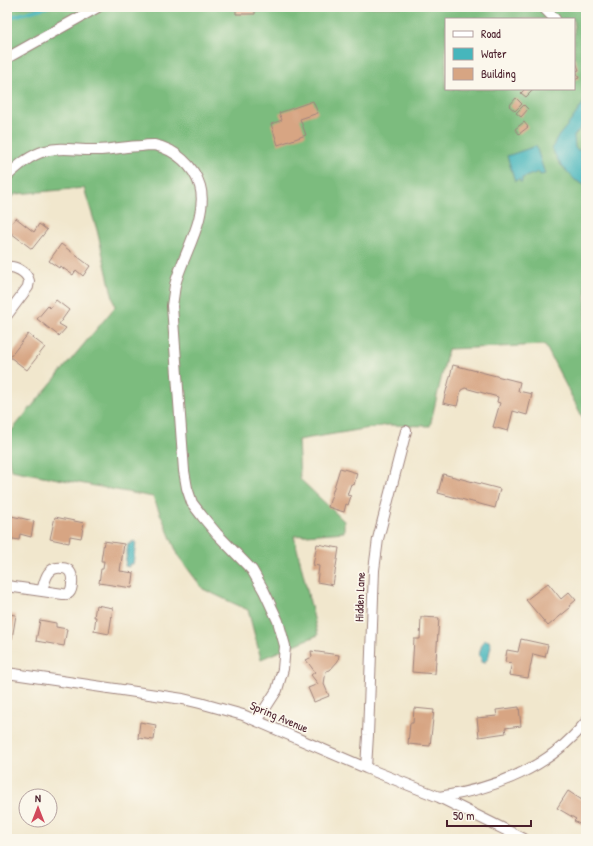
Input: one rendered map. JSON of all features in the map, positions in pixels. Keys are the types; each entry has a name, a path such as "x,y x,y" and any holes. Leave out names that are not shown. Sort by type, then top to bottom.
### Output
{"street":[{"path":"7,58 98,7"},
{"path":"543,7 554,18"},
{"path":"7,176 22,163 39,153 49,150 97,150 154,145 178,155 186,162 200,186 202,199 201,215 175,285 172,306 184,471 187,488 192,503 218,534 252,570 278,621 285,646 283,669 277,690 257,721"},
{"path":"7,266 15,267 22,271 29,280 28,287 11,302 7,315"},
{"name":"Hidden Lane","path":"366,768 374,570 378,539 406,431"},
{"path":"7,586 42,591"},
{"name":"Spring Avenue","path":"7,673 183,699 243,715 366,768 439,797 524,839"},
{"path":"439,797 459,794 497,783 540,763 562,748 586,722"}],"green space":[{"path":"7,7 586,7 586,424 545,345 448,349 430,426 388,425 298,440 300,479 344,521 344,532 294,536 318,635 261,659 248,610 203,589 179,557 153,497 11,470 7,449 7,436 115,307 97,230 84,188 16,194 7,200"}],"water":[{"path":"586,99 586,123 574,136 575,148 578,150 586,150 586,186 575,180 560,164 552,149 556,139"},
{"path":"536,146 545,174 540,175 539,172 522,178 522,182 520,182 519,179 515,181 507,156"},
{"path":"131,542 136,542 133,564 129,564 129,567 125,566 128,544 131,544"},
{"path":"485,640 489,641 491,646 488,659 485,663 481,662 479,655 482,644"}],"building":[{"path":"236,7 255,7 255,14 236,14"},
{"path":"575,60 579,70 576,71 579,78 575,80"},
{"path":"524,90 533,90 526,97 521,93"},
{"path":"516,98 522,104 515,111 509,106"},
{"path":"313,101 318,113 300,119 306,135 278,145 271,124 282,120 279,113"},
{"path":"524,105 528,109 521,117 516,113"},
{"path":"524,122 528,127 519,134 515,129"},
{"path":"16,218 34,232 39,224 47,230 32,249 7,230"},
{"path":"61,244 90,266 83,276 76,270 73,275 60,266 59,268 49,261"},
{"path":"56,300 69,310 59,324 66,328 59,336 37,319 48,306 50,308"},
{"path":"28,334 45,347 27,370 10,357"},
{"path":"453,365 520,382 518,391 532,394 527,415 513,411 508,431 493,427 500,403 497,402 498,397 465,388 461,390 457,406 443,403"},
{"path":"340,468 357,473 354,485 351,484 347,495 351,496 348,505 346,504 344,512 328,507"},
{"path":"443,474 500,489 495,508 438,493"},
{"path":"7,515 34,521 31,537 20,534 19,540 7,538"},
{"path":"55,517 84,523 81,538 70,536 69,543 50,539"},
{"path":"104,541 124,544 120,571 134,573 132,588 99,583 104,561 101,561"},
{"path":"317,544 339,548 333,585 317,582 319,566 313,565"},
{"path":"548,583 561,599 569,592 576,600 569,606 570,608 548,626 526,600"},
{"path":"96,605 113,608 109,634 94,631"},
{"path":"7,614 16,615 12,639 7,638"},
{"path":"421,617 439,618 435,674 412,672 414,639 420,639"},
{"path":"40,620 56,623 56,627 67,629 64,646 36,641"},
{"path":"521,639 548,645 545,657 533,654 528,678 509,675 512,663 505,662 507,650 518,652"},
{"path":"311,651 339,655 338,661 330,670 326,671 324,684 329,696 314,702 308,688 318,684 311,675 315,672 306,660 312,657"},
{"path":"519,707 521,726 505,728 506,733 479,737 477,718 497,716 496,710"},
{"path":"414,708 434,710 430,746 408,744 410,723 413,723"},
{"path":"140,722 156,725 154,740 138,738"},
{"path":"568,791 582,800 583,798 586,800 586,828 574,821 576,819 557,808"}],"waterway":[{"path":"7,18 47,7"}]}
